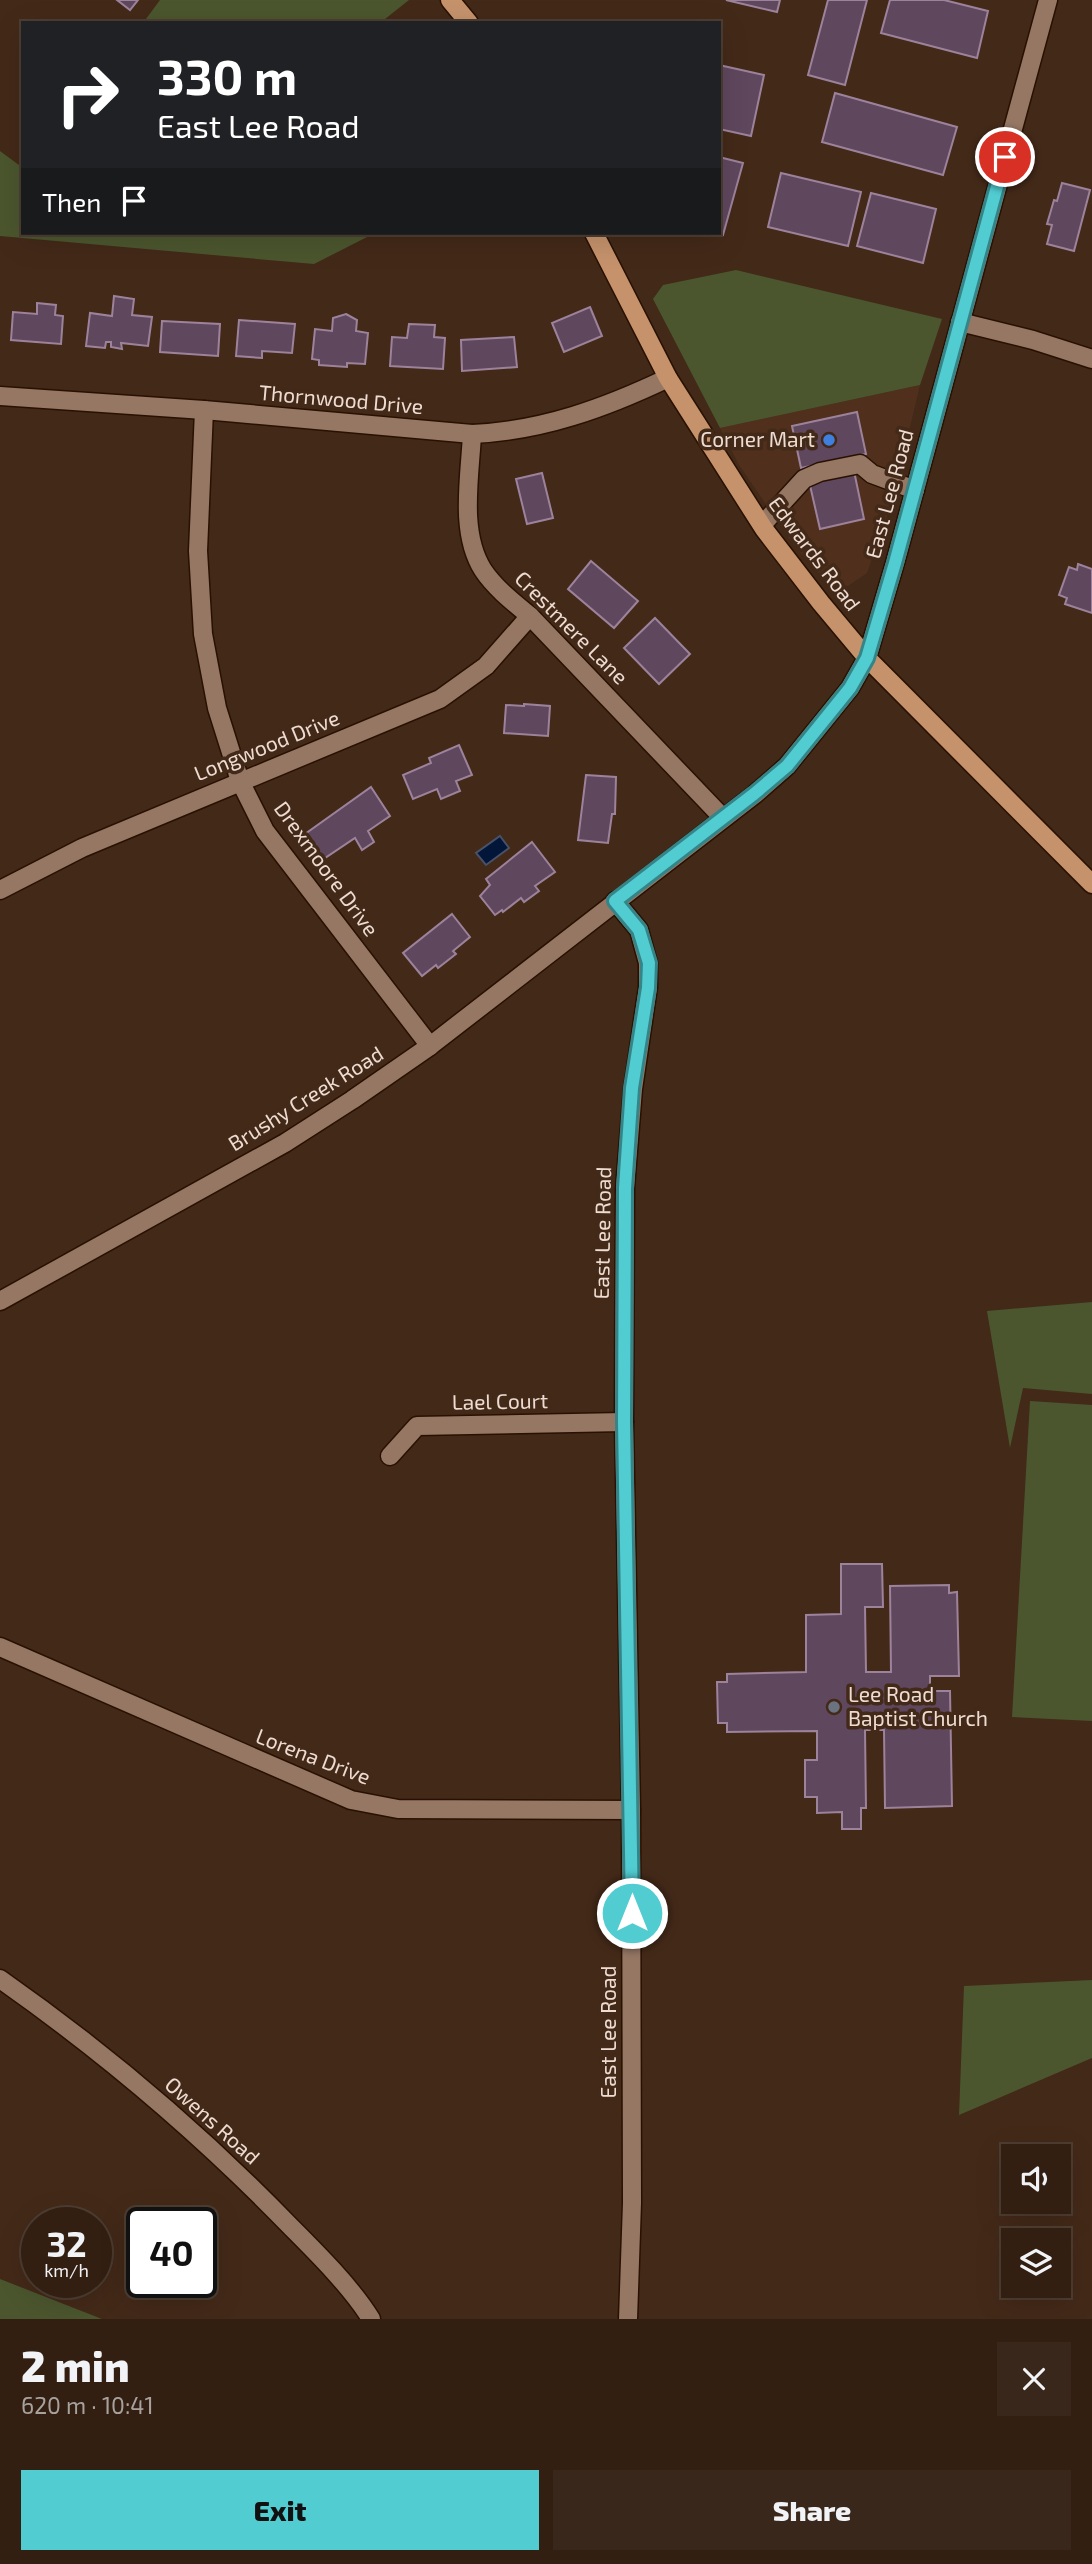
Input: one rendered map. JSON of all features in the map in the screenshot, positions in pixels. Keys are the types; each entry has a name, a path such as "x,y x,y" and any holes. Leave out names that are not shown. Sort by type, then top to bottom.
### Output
{"main road":[{"path":"450,0 467,21"},
{"name":"Edwards Road","path":"595,235 668,378 762,525 821,603 867,658 1092,884"}],"street":[{"name":"East Lee Road","path":"628,2319 632,2203 631,1810 624,1422 627,1144 649,963 639,930 615,901 787,766 850,688 867,658 1048,0"},
{"path":"960,322 1033,340 1092,359"},
{"name":"Thornwood Drive","path":"0,396 204,410 472,434 500,433 560,422 620,401 668,378"},
{"name":"Drexmoore Drive","path":"204,410 198,551 203,634 217,708 240,781 265,831 430,1046"},
{"name":"Crestmere Lane","path":"472,434 469,527 472,546 479,562 496,586 530,616 723,818"},
{"path":"762,525 804,479 820,472 860,464 872,474 915,490"},
{"name":"Longwood Drive","path":"0,890 82,848 440,699 486,666 530,616"},
{"name":"Brushy Creek Road","path":"0,1301 285,1143 430,1046 615,901"},
{"name":"Lael Court","path":"390,1457 417,1426 624,1422"},
{"name":"Lorena Drive","path":"0,1647 351,1800 398,1809 631,1810"},
{"name":"Owens Road","path":"0,1979 139,2085 244,2181 317,2254 371,2319"}],"shaded area":[{"path":"920,385 892,502 867,573 848,586 827,582 795,547 739,465 720,428"}],"green space":[{"path":"160,0 409,0 383,21 144,21"},
{"path":"0,151 21,167 21,235 371,235 314,264 0,236"},
{"path":"736,270 942,319 920,385 720,428 653,299 663,285"},
{"path":"1092,1302 1092,1394 1023,1388 1010,1448 987,1311"},
{"path":"1030,1401 1092,1405 1092,1721 1012,1717"},
{"path":"1092,1980 1092,2058 959,2115 964,1986"},
{"path":"0,2279 21,2287 21,2298 48,2298 102,2319 0,2319"}],"water":[{"path":"500,836 509,848 486,865 476,853"}],"building":[{"path":"117,0 138,0 130,10"},
{"path":"726,0 780,0 777,12"},
{"path":"828,0 867,0 845,85 808,75"},
{"path":"890,0 944,0 988,11 977,58 881,33"},
{"path":"721,65 764,75 751,136 721,129"},
{"path":"835,93 957,127 943,175 822,142"},
{"path":"721,158 743,163 721,234"},
{"path":"781,173 861,192 848,246 768,227"},
{"path":"1062,183 1090,190 1074,251 1047,244 1052,225 1047,224"},
{"path":"871,193 936,209 923,263 857,246"},
{"path":"114,296 134,299 132,315 152,317 148,346 121,343 122,349 111,347 111,342 106,342 105,348 86,346 90,313 112,316"},
{"path":"37,303 56,305 55,315 63,316 61,344 11,340 13,312 37,314"},
{"path":"590,307 602,336 564,352 552,323"},
{"path":"346,314 357,320 356,331 368,333 365,364 347,363 347,367 319,365 319,360 312,359 315,329 332,331 333,318"},
{"path":"239,320 295,324 292,353 262,351 262,358 236,356"},
{"path":"162,321 220,324 218,356 160,352"},
{"path":"409,324 435,325 434,337 445,338 443,369 390,366 392,337 407,338"},
{"path":"514,337 517,367 462,371 461,340"},
{"name":"Corner Mart","path":"857,412 866,454 801,468 792,426"},
{"path":"854,471 864,519 820,529 809,481"},
{"path":"542,473 553,518 527,524 516,479"},
{"path":"591,561 638,601 614,628 568,589"},
{"path":"1078,564 1092,569 1092,613 1065,604 1067,598 1059,595 1069,567 1077,570"},
{"path":"655,618 690,654 659,684 624,648"},
{"path":"506,705 550,706 548,736 504,733"},
{"path":"459,745 472,775 456,781 460,791 441,799 437,789 413,799 403,775 431,763 429,758"},
{"path":"586,775 616,777 615,814 612,814 608,843 578,840"},
{"path":"371,787 390,816 368,831 374,842 362,850 355,838 322,860 305,834"},
{"path":"532,842 555,872 535,886 539,891 524,902 521,898 495,915 480,896 490,885 486,879"},
{"path":"452,914 470,937 453,951 456,954 422,976 403,953"},
{"name":"Lee Road Baptist Church","path":"841,1564 882,1564 883,1607 865,1607 866,1672 891,1672 890,1586 949,1585 949,1593 957,1592 959,1676 930,1676 930,1691 950,1691 952,1806 885,1808 884,1730 865,1730 866,1808 861,1808 861,1829 842,1829 842,1812 817,1813 817,1797 805,1797 805,1760 817,1760 817,1731 727,1732 727,1723 718,1723 717,1682 727,1682 727,1674 806,1672 806,1615 841,1614"}],"place":[{"name":"Corner Mart","path":"829,440"},
{"name":"Lee Road Baptist Church","path":"834,1707"}],"route":[{"path":"632,1913 624,1422 625,1188 632,1088 648,988 649,963 639,930 615,901 787,766 850,688 867,658 1005,157"}]}
